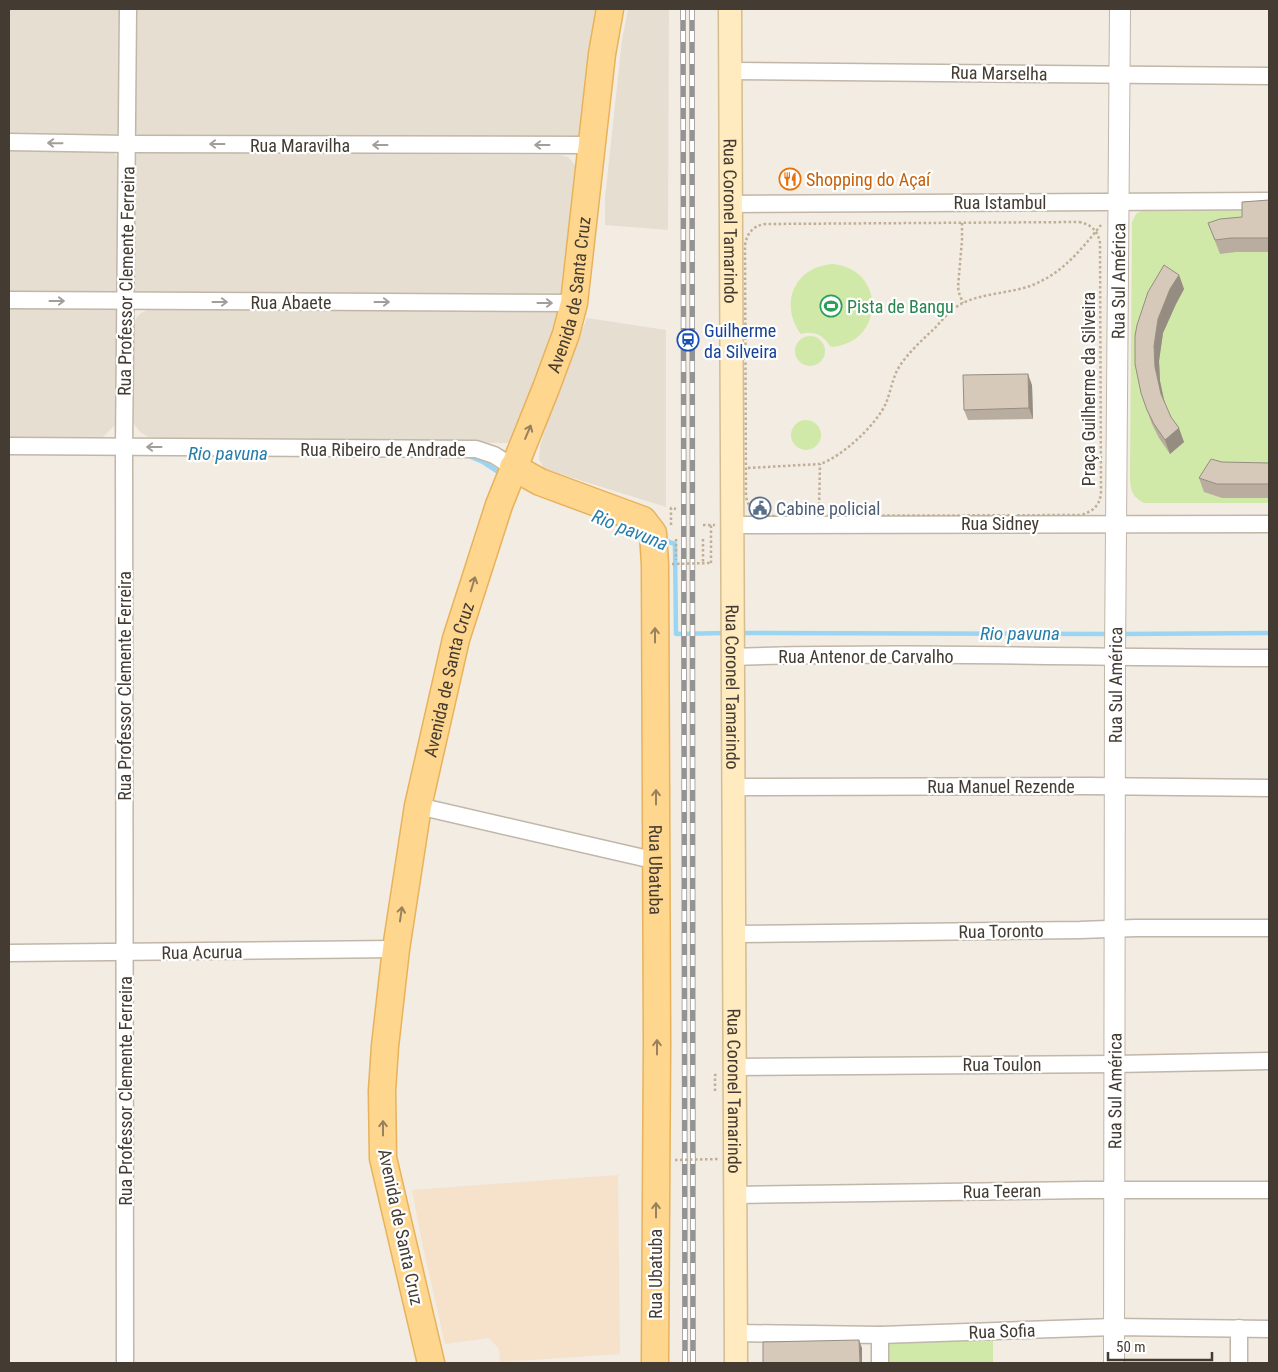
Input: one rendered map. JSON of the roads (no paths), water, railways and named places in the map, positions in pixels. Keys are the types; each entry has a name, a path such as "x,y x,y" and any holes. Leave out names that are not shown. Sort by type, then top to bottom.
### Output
{"main road":[{"name":"Avenida de Santa Cruz","path":"431,1363 383,1158 383,1082 396,950 418,806 456,639 499,505 546,388 566,334 574,303 602,54 610,9"},
{"name":"Rua Coronel Tamarindo","path":"730,9 730,204 739,469 721,525 732,657 736,1363"},
{"name":"Rua Ubatuba","path":"513,467 540,482 643,520 653,533 655,564 657,861 655,1363"}],"street":[{"name":"Rua Professor Clemente Ferreira","path":"125,1363 124,451 128,9"},
{"name":"Rua Sul América","path":"1114,1363 1115,657 1120,9"},
{"name":"Rua Marselha","path":"729,70 1269,76"},
{"name":"Rua Maravilha","path":"9,142 591,145"},
{"name":"Rua Istambul","path":"730,204 1269,201"},
{"name":"Rua Abaete","path":"9,300 574,303"},
{"name":"Rua Ribeiro de Andrade","path":"9,446 124,451 476,450 494,454 513,467"},
{"name":"Rua Sidney","path":"721,525 819,520 1269,524"},
{"name":"Rua Antenor de Carvalho","path":"732,657 1072,655 1269,658"},
{"name":"Rua Manuel Rezende","path":"733,787 1269,788"},
{"path":"418,806 657,861"},
{"name":"Rua Toronto","path":"734,934 1269,928"},
{"name":"Rua Acurua","path":"9,953 396,950"},
{"name":"Rua Toulon","path":"734,1067 1269,1061"},
{"name":"Rua Teeran","path":"735,1195 1269,1190"},
{"name":"Rua Sofia","path":"736,1333 880,1335 1114,1326 1269,1329"},
{"path":"1239,1328 1239,1363"},
{"path":"880,1335 880,1363"}],"waterway":[{"name":"Rio pavuna","path":"466,455 483,462 503,475"},
{"name":"Rio pavuna","path":"609,521 632,530"},
{"name":"Rio pavuna","path":"663,540 675,544 676,634 725,633"},
{"name":"Rio pavuna","path":"738,633 1110,634"},
{"name":"Rio pavuna","path":"1121,634 1269,633"}],"railway":[{"path":"683,9 685,1363"},
{"path":"692,9 693,1363"}],"place":[{"name":"Shopping do Açaí","path":"790,179"},
{"name":"Pista de Bangu","path":"831,306"},
{"name":"Guilherme da Silveira","path":"688,340"},
{"name":"Cabine policial","path":"760,508"}]}
